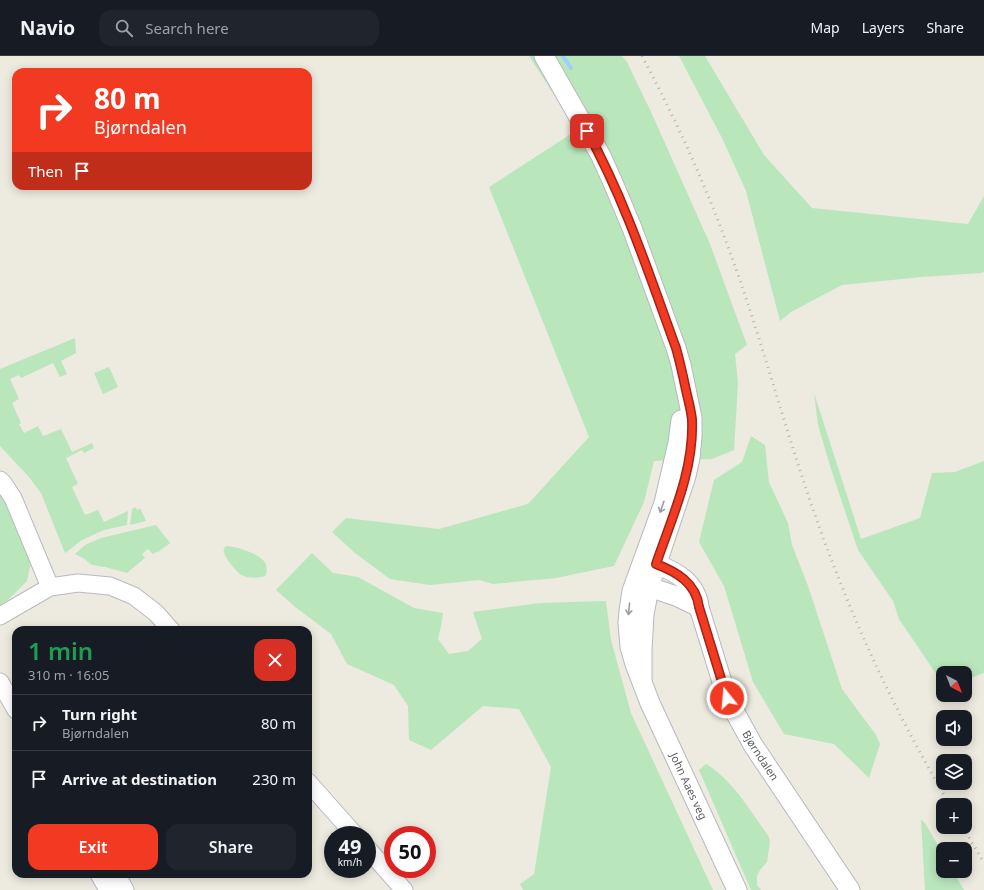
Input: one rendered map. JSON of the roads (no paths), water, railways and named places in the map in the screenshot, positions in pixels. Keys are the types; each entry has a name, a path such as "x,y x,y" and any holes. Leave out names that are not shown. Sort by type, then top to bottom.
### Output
{"main road":[{"path":"544,56 597,150 632,228 676,348 692,418 690,458 684,483 648,574"},
{"name":"Bjørndalen","path":"648,574 672,570 694,589 727,698 753,745 850,890"},
{"name":"John Aaes veg","path":"648,574 632,592 630,602 628,623 632,657 661,728 737,890"}],"street":[{"path":"0,480 13,498 50,587"},
{"path":"0,616 50,587 78,583 110,586 134,596 156,613 167,626"},
{"path":"0,682 12,703"},
{"path":"312,787 347,826"},
{"path":"376,858 404,890"},
{"path":"101,878 108,890"},
{"path":"118,878 125,890"}],"waterway":[{"path":"563,56 571,68"}],"railway":[{"path":"642,56 690,154 731,254 814,512 849,604 889,692 918,749 946,798"},
{"path":"967,834 984,863"}]}
